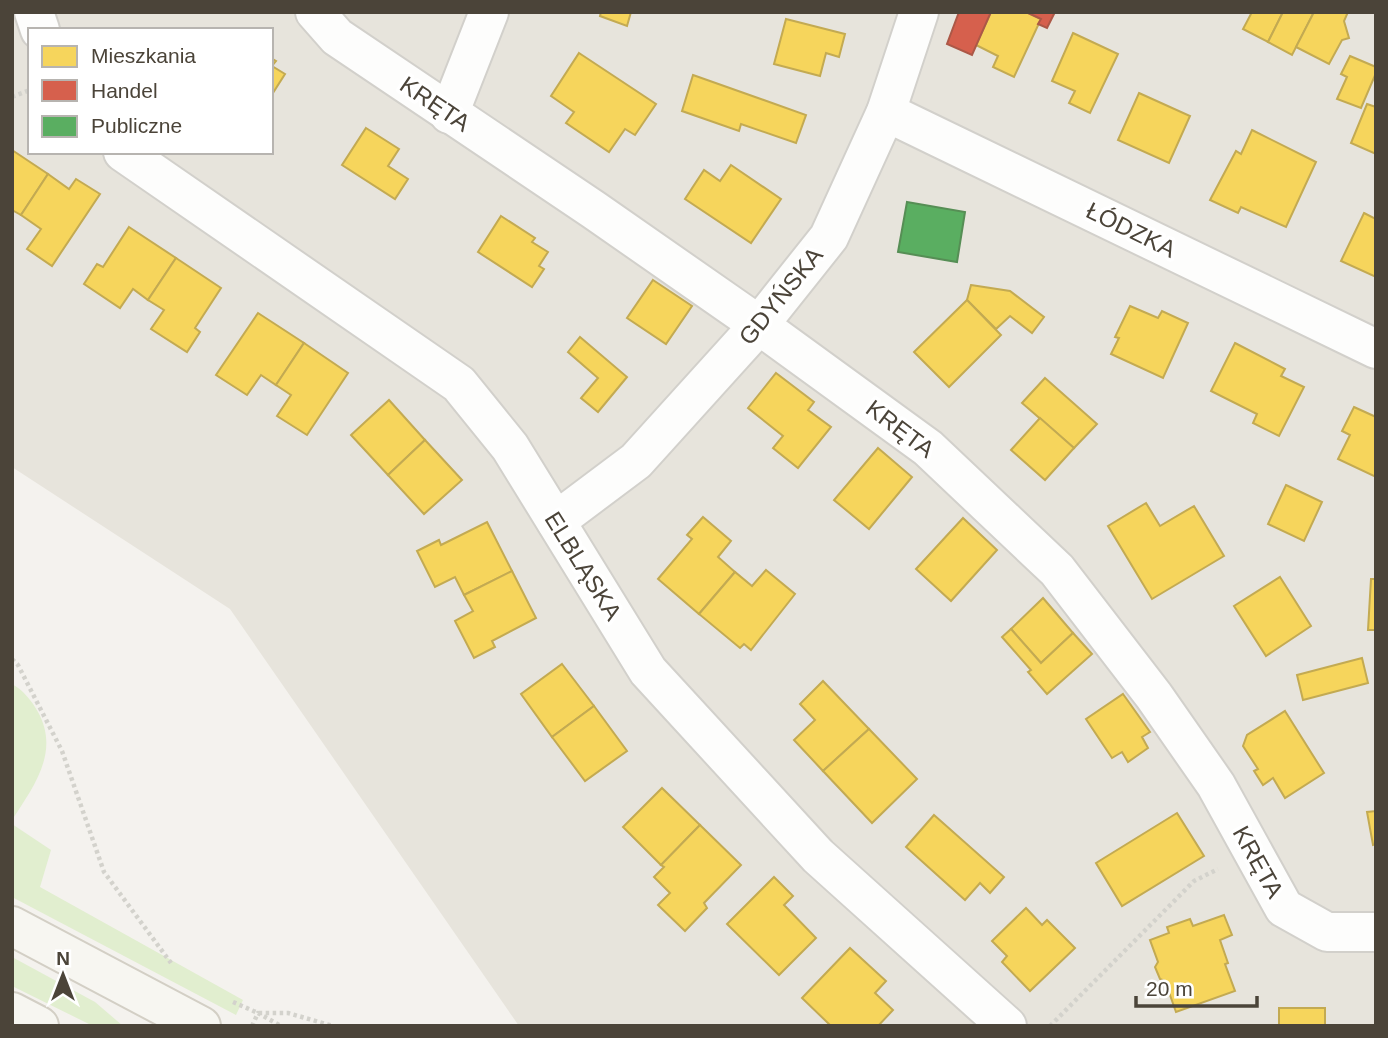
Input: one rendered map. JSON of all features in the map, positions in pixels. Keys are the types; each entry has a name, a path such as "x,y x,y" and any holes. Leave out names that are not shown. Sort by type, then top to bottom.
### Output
{"main road":[{"path":"12,926 183,1022"},
{"path":"12,1012 39,1026"}],"street":[{"name":"KRĘTA","path":"316,12 337,37 594,210 929,448 1057,570 1154,696 1216,785 1284,908 1327,932 1376,932"},
{"path":"449,114 489,12"},
{"name":"GDYŃSKA","path":"556,521 636,461 759,325 829,237 886,112 919,12"},
{"name":"ŁÓDZKA","path":"886,112 1376,349"},
{"name":"ELBLĄSKA","path":"125,154 459,384 510,447 648,671 818,856 1007,1026"}],"path":[{"path":"12,659 18,665 62,751 104,872 174,967"},
{"path":"1050,1026 1194,881 1253,852"},
{"path":"232,1002 282,1026"},
{"path":"252,1026 258,1013"},
{"path":"258,1013 288,1013 333,1026"}],"shaded area":[{"path":"12,12 1376,12 1376,1026 519,1026 230,609 12,467"}],"green space":[{"path":"12,684 36,708 44,727 46,741 42,768 12,820"},
{"path":"12,824 51,850 40,887 243,1000 236,1015 12,897"},
{"path":"12,957 95,1002 123,1026 93,1026 12,986"}],"building: Mieszkania":[{"path":"601,12 631,12 627,26 600,16"},
{"path":"991,12 1026,12 1041,19 1014,77 993,67 998,56 976,45"},
{"path":"1252,12 1283,12 1268,42 1243,29"},
{"path":"1283,12 1314,12 1292,55 1268,42"},
{"path":"1314,12 1348,12 1344,21 1349,38 1342,40 1329,64 1296,47"},
{"path":"786,19 845,34 839,57 826,53 820,76 774,64"},
{"path":"1073,33 1118,54 1090,113 1069,103 1075,91 1052,81"},
{"path":"579,53 656,104 635,135 625,129 609,152 566,123 574,112 551,96"},
{"path":"1350,56 1376,67 1361,108 1337,99 1347,77 1341,74"},
{"path":"273,67 285,74 273,93"},
{"path":"693,75 806,115 796,143 741,124 739,131 682,111"},
{"path":"1139,93 1190,116 1169,163 1118,140"},
{"path":"1367,104 1376,107 1376,154 1351,143"},
{"path":"366,128 399,149 388,166 408,179 395,199 342,165"},
{"path":"1252,130 1316,162 1286,227 1241,207 1238,213 1210,200 1236,151 1241,154"},
{"path":"12,150 48,174 21,215 12,210"},
{"path":"731,165 781,199 751,243 685,199 704,170 720,181"},
{"path":"48,174 69,189 76,179 100,194 52,266 27,249 41,229 21,215"},
{"path":"1364,213 1376,219 1376,277 1341,261"},
{"path":"501,216 535,238 532,242 548,252 539,266 544,269 532,287 478,252"},
{"path":"129,227 176,258 148,300 133,289 120,308 84,284 97,264 103,267"},
{"path":"176,258 221,288 195,328 200,332 187,352 151,329 164,310 148,300"},
{"path":"653,280 692,306 666,344 627,318"},
{"path":"971,285 1010,291 1044,317 1032,333 1010,316 996,329 967,300"},
{"path":"967,300 1001,335 949,387 914,352"},
{"path":"1130,306 1158,318 1162,311 1188,323 1163,378 1111,354 1119,338 1115,337"},
{"path":"258,313 304,343 276,385 261,375 247,395 216,375"},
{"path":"580,337 627,377 598,412 581,398 598,378 568,352"},
{"path":"304,343 348,373 307,435 277,416 291,395 276,385"},
{"path":"1235,343 1285,369 1281,376 1304,387 1279,436 1253,423 1257,414 1211,391"},
{"path":"776,373 814,402 808,410 831,427 798,468 773,448 783,436 748,408"},
{"path":"1045,378 1097,424 1074,448 1022,403"},
{"path":"389,400 425,440 388,475 351,435"},
{"path":"1354,407 1376,417 1376,477 1338,459 1350,435 1342,431"},
{"path":"1040,418 1074,448 1045,480 1011,450"},
{"path":"425,440 462,480 424,514 388,475"},
{"path":"878,448 912,477 869,529 834,500"},
{"path":"1286,485 1322,502 1304,541 1268,524"},
{"path":"1146,503 1160,526 1194,506 1224,556 1152,599 1108,526"},
{"path":"703,517 731,541 718,557 735,572 699,614 658,579 692,539 687,535"},
{"path":"963,518 997,550 951,601 916,569"},
{"path":"487,522 512,571 464,595 455,577 435,587 417,551 439,540 441,545"},
{"path":"766,570 795,594 751,650 744,644 740,648 699,614 735,572 752,586"},
{"path":"512,571 536,618 492,641 495,647 474,658 455,621 473,611 464,595"},
{"path":"1280,577 1311,626 1266,656 1234,606"},
{"path":"1371,579 1376,579 1376,630 1368,630"},
{"path":"1043,598 1073,633 1041,663 1011,629"},
{"path":"1011,629 1041,663 1073,633 1092,654 1047,694 1028,672 1031,670 1002,637"},
{"path":"1362,658 1368,683 1303,700 1297,675"},
{"path":"562,664 594,706 552,737 521,694"},
{"path":"823,681 869,729 823,771 794,740 815,720 800,704"},
{"path":"1123,694 1150,732 1142,737 1148,748 1128,762 1122,752 1112,758 1086,719"},
{"path":"594,706 627,751 585,781 552,737"},
{"path":"1285,711 1324,773 1285,798 1273,778 1263,785 1254,771 1258,769 1243,746 1247,735"},
{"path":"869,729 917,779 872,823 823,771"},
{"path":"662,788 700,825 661,865 623,827"},
{"path":"1376,811 1376,844 1373,845 1367,812"},
{"path":"1177,813 1204,856 1122,906 1096,863"},
{"path":"934,815 1004,877 990,893 980,883 965,900 906,847"},
{"path":"700,825 741,865 704,903 707,908 685,931 658,905 670,893 654,877 664,867 661,865"},
{"path":"774,877 793,896 784,905 816,938 779,975 727,924"},
{"path":"1026,908 1042,925 1047,920 1075,948 1030,991 1002,962 1007,956 992,941"},
{"path":"1224,915 1232,935 1220,940 1235,991 1176,1012 1165,981 1160,979 1155,967 1158,962 1150,940 1169,933 1167,927 1190,919 1193,926"},
{"path":"850,948 886,981 875,993 893,1010 878,1026 831,1026 802,998"},
{"path":"1279,1008 1325,1008 1325,1026 1279,1026"}],"building: Handel":[{"path":"959,12 991,12 972,55 947,44"},
{"path":"1026,12 1055,12 1047,28 1038,24 1041,19"}],"building: Publiczne":[{"path":"907,202 965,212 957,262 898,252"}]}
